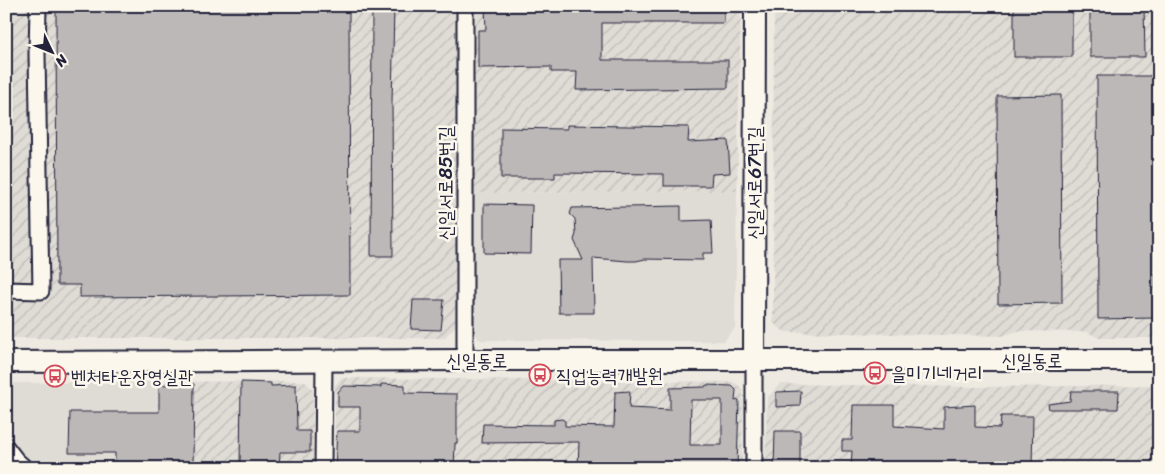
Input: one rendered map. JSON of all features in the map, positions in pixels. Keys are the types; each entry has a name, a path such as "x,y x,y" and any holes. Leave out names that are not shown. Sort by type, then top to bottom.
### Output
{"main road":[{"name":"신일서로67번길","path":"754,360 755,6"},
{"name":"신일동로","path":"6,362 1159,360"}],"street":[{"path":"6,290 41,291 37,54 38,6"},
{"name":"신일서로85번길","path":"465,6 465,360"},
{"path":"754,360 754,468"},
{"path":"323,468 324,361"},
{"path":"6,447 25,468"}],"shaded area":[{"path":"6,6 456,6 457,325 444,338 6,338"},
{"path":"475,6 741,6 737,191 474,193"},
{"path":"774,6 1159,6 1159,338 1099,338 1087,332 1018,331 1002,336 785,332 773,323"},
{"path":"737,191 735,328 724,341 480,340 473,331 474,193"},
{"path":"341,378 733,382 743,389 742,468 334,468 335,385"},
{"path":"305,381 313,390 313,468 156,468 158,382"},
{"path":"158,382 156,468 38,468 16,448 6,430 6,388 12,383"},
{"path":"780,384 978,387 1159,385 1159,468 765,468 767,398"}],"building":[{"path":"56,6 349,6 350,295 80,297 80,285 57,285"},
{"path":"372,6 394,6 392,103 393,256 371,256"},
{"path":"485,6 724,6 724,23 602,23 602,60 728,60 728,88 576,90 577,72 551,72 551,67 478,68 478,30 486,30"},
{"path":"1014,6 1072,6 1072,57 1014,57"},
{"path":"1090,6 1144,6 1145,57 1090,57"},
{"path":"1097,76 1154,76 1155,318 1098,319"},
{"path":"1061,95 1062,303 998,304 997,96"},
{"path":"567,125 689,127 688,142 728,140 730,173 712,174 711,186 664,186 664,174 555,173 555,178 501,178 501,128 567,129"},
{"path":"484,204 532,205 531,254 484,253"},
{"path":"681,206 681,221 711,220 713,253 703,253 703,260 645,259 627,261 593,258 594,313 559,313 558,260 583,260 574,240 576,234 575,219 570,214 572,208"},
{"path":"413,300 444,300 441,330 411,329"},
{"path":"241,382 271,383 271,386 296,385 297,431 310,431 310,452 280,452 279,468 240,468"},
{"path":"194,384 193,468 115,468 115,453 69,453 70,412 159,412 159,385"},
{"path":"381,384 405,385 405,393 457,394 457,443 455,443 454,468 335,468 337,431 360,431 360,407 338,407 338,392 343,386 381,387"},
{"path":"706,385 732,386 736,390 735,401 739,400 737,468 578,468 579,442 482,443 483,424 554,425 554,420 562,419 565,421 565,426 614,427 615,392 630,391 629,408 670,410 670,388 705,387","holes":["691,400 722,400 722,445 690,445"]},
{"path":"801,391 800,406 776,407 776,392"},
{"path":"1071,391 1119,391 1118,409 1049,409 1048,404 1070,401"},
{"path":"853,405 894,405 894,426 944,429 944,407 975,405 975,427 1000,428 1001,416 1033,416 1032,468 851,468 852,451 842,451 842,440 852,440"},
{"path":"775,431 800,431 800,468 774,468"}],"place":[{"name":"을미기네거리","path":"875,373"},
{"name":"직업능력개발원","path":"540,375"},
{"name":"벤처타운장영실관","path":"55,376"}]}
